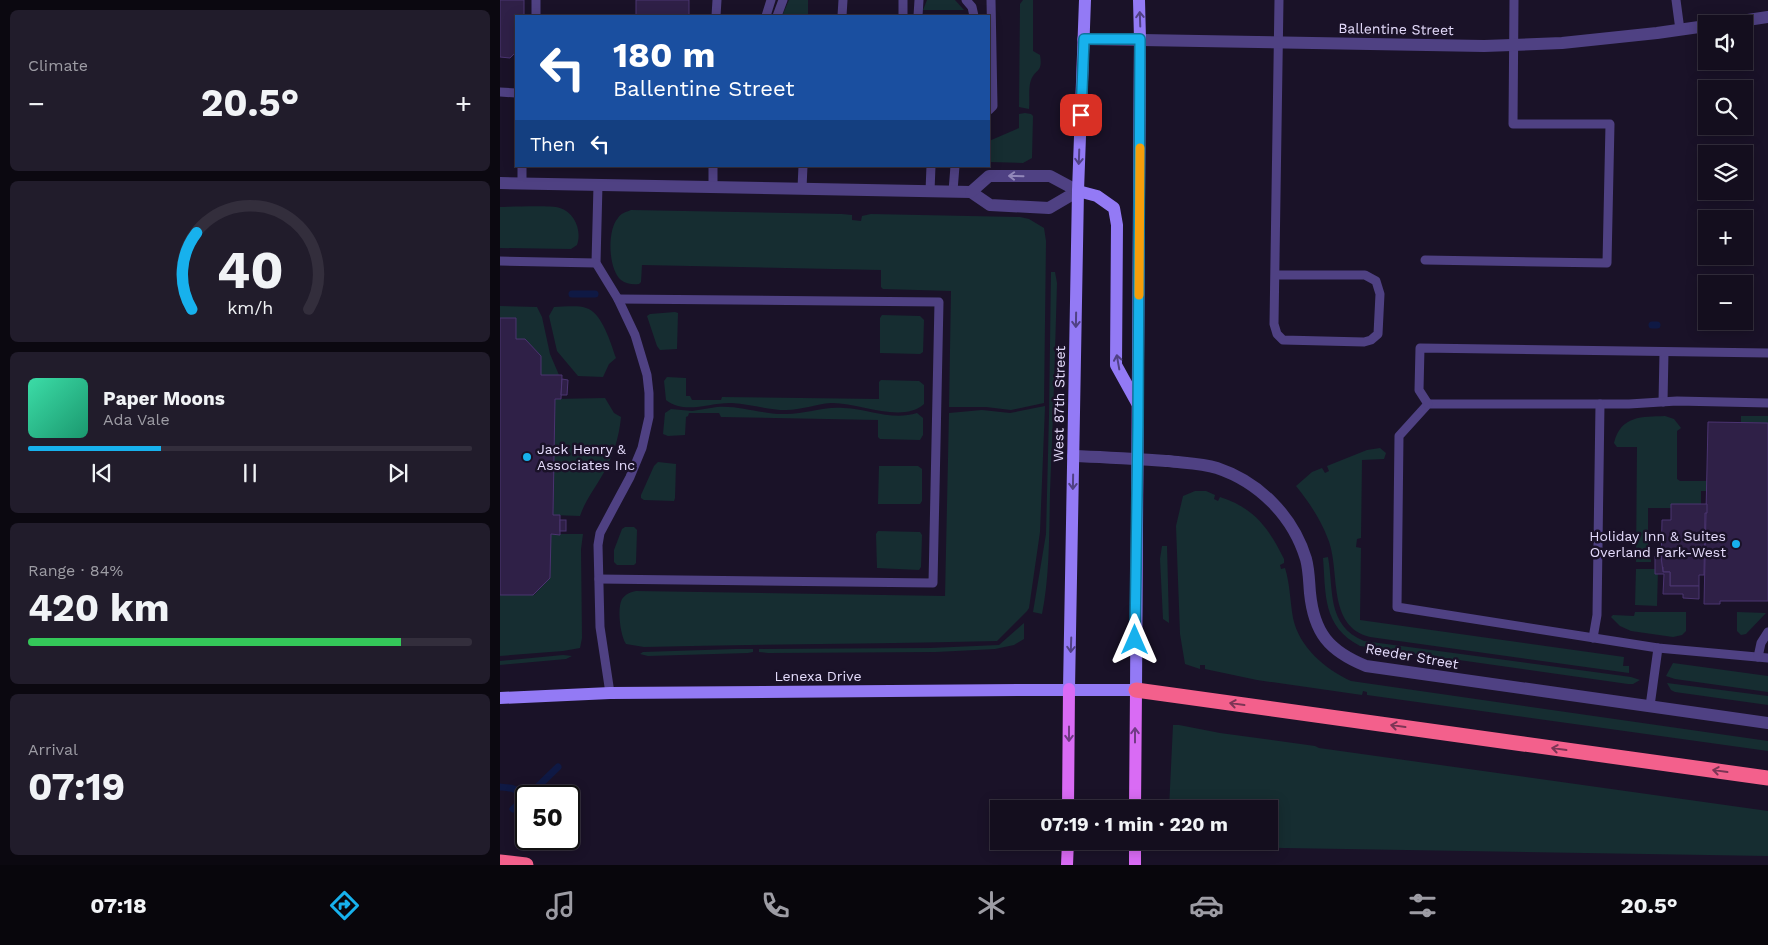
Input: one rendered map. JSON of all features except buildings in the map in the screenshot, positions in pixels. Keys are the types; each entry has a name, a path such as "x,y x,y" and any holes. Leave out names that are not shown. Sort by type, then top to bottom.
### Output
{"highway":[{"path":"1136,690 1768,778"},
{"path":"500,862 526,865"}],"main road":[{"name":"West 87th Street","path":"1068,800 1078,191 1085,0"},
{"path":"1135,800 1139,406 1139,0"},
{"path":"1078,191 1097,196 1114,208 1117,225 1116,365 1139,406"},
{"name":"Lenexa Drive","path":"500,698 610,693 1136,690"},
{"path":"1068,850 1068,865"},
{"path":"1135,850 1135,865"}],"street":[{"path":"1753,19 1768,17"},
{"name":"Ballentine Street","path":"1084,39 1484,46 1562,44 1698,27"},
{"path":"971,192 989,176 1050,176 1078,191"},
{"path":"500,183 971,192 990,205 1049,208 1078,191"},
{"name":"Reeder Street","path":"1073,456 1201,464 1218,468 1260,491 1287,520 1301,546 1307,561 1312,610 1320,632 1329,644 1366,666 1768,723"}],"lane":[{"path":"536,0 536,15"},
{"path":"716,0 716,15"},
{"path":"766,15 771,0"},
{"path":"777,15 784,0"},
{"path":"842,15 843,0"},
{"path":"902,15 903,0"},
{"path":"918,15 919,0"},
{"path":"966,0 972,7 974,15"},
{"path":"990,109 993,106 991,0"},
{"path":"1275,275 1365,275 1376,281 1380,294 1378,334 1371,340 1364,342 1283,340 1277,334 1274,324 1279,0"},
{"path":"1425,260 1607,263 1610,124 1512,124 1514,0"},
{"path":"1676,0 1680,30"},
{"path":"500,92 515,92"},
{"path":"522,167 522,184"},
{"path":"713,167 713,188"},
{"path":"802,188 803,167"},
{"path":"930,191 931,167"},
{"path":"953,192 955,167"},
{"path":"598,185 596,262 618,299 635,335 644,364 649,393 649,417 642,448 633,470 600,533 598,545 600,627 610,693"},
{"path":"500,261 596,262"},
{"path":"599,579 933,583 939,302 618,299"},
{"path":"1428,404 1419,390 1420,348 1768,353"},
{"path":"1663,402 1664,352"},
{"path":"1768,402 1428,404 1399,436 1397,606 1658,648 1763,658 1761,643 1768,632"},
{"path":"1593,638 1597,615 1600,404"},
{"path":"1650,706 1658,648"}],"green space":[{"path":"789,0 808,0 808,15 782,15"},
{"path":"927,0 955,0 964,10 923,10"},
{"path":"1023,0 1033,0 1033,51 1040,55 1041,61 1040,68 1030,83 1029,109 1019,107 1020,4"},
{"path":"1025,113 1033,116 1032,158 1023,163 990,162 990,141 1019,128 1019,114"},
{"path":"500,207 548,207 565,210 573,218 578,228 577,245 571,249 500,248"},
{"path":"631,210 842,214 852,215 852,220 861,221 862,216 871,214 1020,217 1029,219 1044,228 1046,241 1044,403 1011,410 986,407 949,407 951,291 883,289 881,287 881,270 642,265 641,282 639,284 625,282 617,275 613,267 610,249 614,224 622,214"},
{"path":"1051,272 1055,272 1057,283 1049,553 1042,614 1033,612 1046,534"},
{"path":"500,306 537,307 542,317 550,354 559,375 541,375 541,356 525,339 516,339 516,318 500,318"},
{"path":"554,307 582,307 592,311 597,316 609,337 616,358 609,364 603,377 578,376 557,351 549,316"},
{"path":"678,313 677,349 660,350 647,316 650,314"},
{"path":"882,315 920,316 924,320 923,352 920,354 880,353 880,318"},
{"path":"667,377 686,378 686,396 690,396 692,400 721,400 722,397 879,399 879,382 881,380 919,381 924,385 924,404 915,410 904,412 879,411 831,403 786,410 732,403 681,407 666,400 664,381"},
{"path":"605,398 614,413 621,417 617,440 610,460 580,516 553,515 555,399"},
{"path":"1045,406 1040,532 1029,608 997,641 644,647 626,644 620,621 620,603 627,595 636,591 945,596 949,413 982,410 1010,413"},
{"path":"717,407 734,407 777,414 793,414 837,408 899,416 917,413 923,418 923,435 920,440 880,439 878,437 878,420 721,417 719,413 689,413 686,417 685,435 668,436 663,434 665,413 671,409 692,411"},
{"path":"1665,416 1674,419 1681,428 1677,431 1677,479 1680,481 1707,481 1707,491 1701,491 1701,504 1672,504 1671,508 1648,508 1648,546 1651,546 1651,562 1636,562 1637,447 1617,447 1614,443 1617,434 1627,422 1634,419"},
{"path":"1741,416 1768,416 1768,423 1741,422"},
{"path":"1380,448 1386,453 1384,459 1362,460 1361,538 1357,539 1356,547 1361,548 1360,620 1624,657 1623,666 1629,666 1629,673 1370,637 1356,631 1347,622 1341,610 1337,596 1332,552 1328,539 1314,511 1296,486 1312,472 1322,468 1325,473 1329,471 1327,466 1367,450"},
{"path":"658,462 676,464 674,501 644,500 641,498 654,466"},
{"path":"879,466 918,466 922,469 922,501 920,504 878,504"},
{"path":"1195,491 1206,491 1215,495 1214,499 1218,501 1220,497 1242,507 1266,528 1284,559 1284,563 1280,565 1281,569 1285,568 1293,618 1301,638 1314,656 1332,670 1351,681 1768,741 1768,751 1367,695 1367,692 1363,691 1362,695 1257,680 1205,669 1205,665 1200,665 1200,669 1185,664 1180,634 1176,526 1183,496"},
{"path":"634,527 637,530 636,563 634,565 617,565 614,562 614,550 622,529"},
{"path":"878,531 920,532 922,535 921,567 919,570 877,568 876,534"},
{"path":"551,534 583,534 581,549 582,638 580,648 500,656 500,595 534,595 550,578"},
{"path":"1162,546 1167,546 1169,623 1163,619 1160,559"},
{"path":"1328,557 1332,594 1337,616 1343,626 1364,641 1631,677 1640,680 1633,684 1628,684 1360,646 1339,629 1332,619 1328,608 1323,558"},
{"path":"1636,569 1658,569 1657,606 1635,605"},
{"path":"1635,612 1686,612 1686,631 1682,635 1673,637 1631,631 1620,626 1611,617 1613,615 1634,616"},
{"path":"1737,612 1766,613 1746,634 1741,635 1737,631"},
{"path":"1024,623 1024,639 1014,645 995,649 936,652 759,652 759,649 930,648 999,645"},
{"path":"753,649 753,652 648,656 640,654 643,652"},
{"path":"563,655 572,656 566,659 500,665 500,661"},
{"path":"1673,663 1768,676 1768,692 1675,679 1666,676"},
{"path":"1667,683 1768,696 1768,705 1675,692 1671,690"},
{"path":"1173,725 1179,725 1319,748 1768,811 1768,856 1278,848 1278,800 1169,800"}],"waterway":[{"path":"572,294 595,294"},
{"path":"1652,325 1657,325"},
{"path":"539,785 558,767"},
{"path":"500,787 515,790"}],"slow traffic":[{"path":"1139,295 1140,148"}],"place":[{"name":"Jack Henry & Associates Inc","path":"527,457"},
{"name":"Holiday Inn & Suites Overland Park-West","path":"1736,544"}],"route":[{"path":"1081,115 1084,39 1140,39 1135,640"}]}
